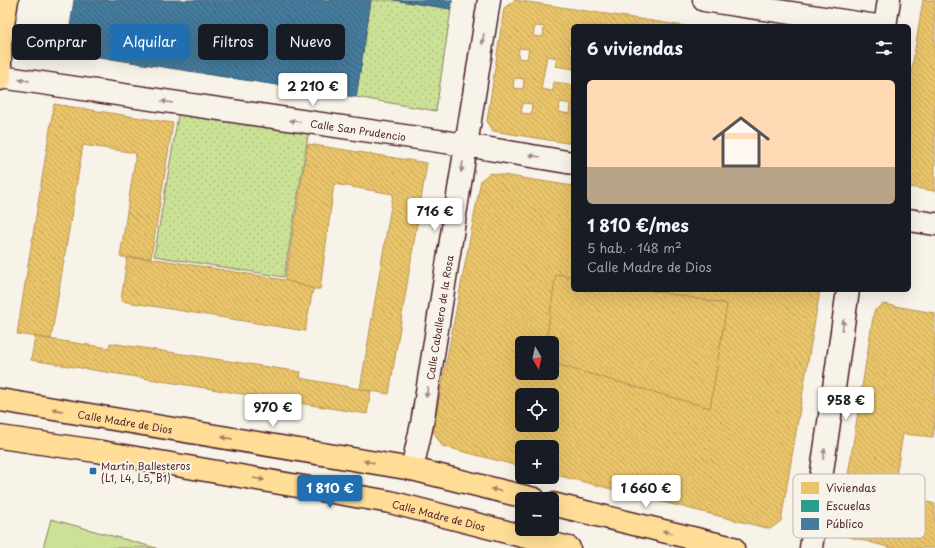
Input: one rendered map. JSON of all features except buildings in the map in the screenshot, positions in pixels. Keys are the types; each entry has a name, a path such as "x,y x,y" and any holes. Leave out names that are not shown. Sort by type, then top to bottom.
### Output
{"main road":[{"path":"0,78 0,43 7,0"},
{"name":"Calle Madre de Dios","path":"0,400 412,469 515,494"},
{"name":"Calle Madre de Dios","path":"0,437 96,451 390,502 569,548"},
{"path":"559,506 733,548"}],"street":[{"name":"Calle Caballero de la Rosa","path":"412,469 422,424 489,0"},
{"path":"704,0 864,24"},
{"path":"884,24 889,0"},
{"name":"Calle San Prudencio","path":"0,78 466,145 571,163"},
{"path":"911,220 935,224"},
{"path":"822,474 848,292"},
{"path":"811,548 812,538"}],"green space":[{"path":"371,0 394,0 451,9 436,111 356,97"},
{"path":"180,104 310,124 284,277 154,256"},
{"path":"51,519 156,548 43,548"}],"place":[{"name":"Martín Ballesteros (L1, L4, L5, B1)","path":"93,471"}]}
